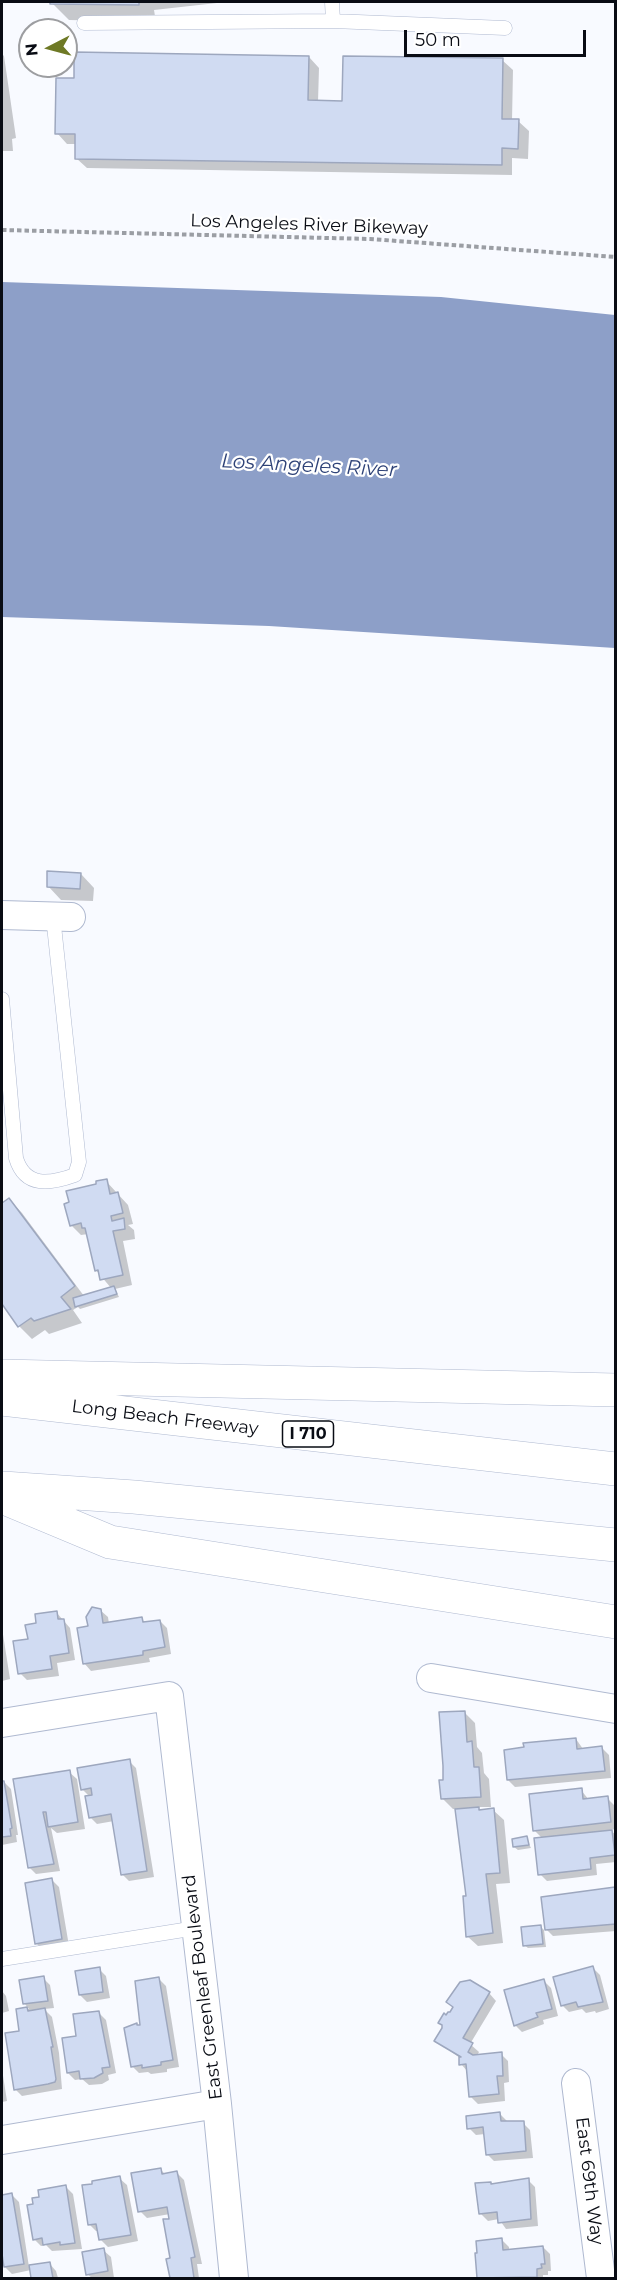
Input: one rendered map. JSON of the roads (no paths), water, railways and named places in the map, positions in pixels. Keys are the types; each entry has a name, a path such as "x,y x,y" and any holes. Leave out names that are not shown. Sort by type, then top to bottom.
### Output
{"highway":[{"path":"2,1376 615,1390"},
{"name":"Long Beach Freeway","path":"2,1399 615,1469"},
{"path":"2,1488 146,1498 615,1545"},
{"path":"2,1497 110,1542 615,1622"}],"street":[{"path":"2,915 62,916"},
{"path":"431,1678 615,1708"},
{"name":"East Greenleaf Boulevard","path":"2,1723 169,1696 217,2104 234,2278"},
{"name":"East 69th Way","path":"576,2083 604,2207 601,2278"},
{"path":"2,2140 217,2104"}],"lane":[{"path":"332,2 333,21"},
{"path":"84,22 333,21 505,28"},
{"path":"2,999 6,1109 19,1168 28,1178 41,1182 58,1181 75,1175 79,1162 62,916"},
{"path":"2,1959 196,1928"}],"water":[{"name":"Los Angeles River","path":"2,282 441,297 615,315 615,648 269,626 2,617"}]}
